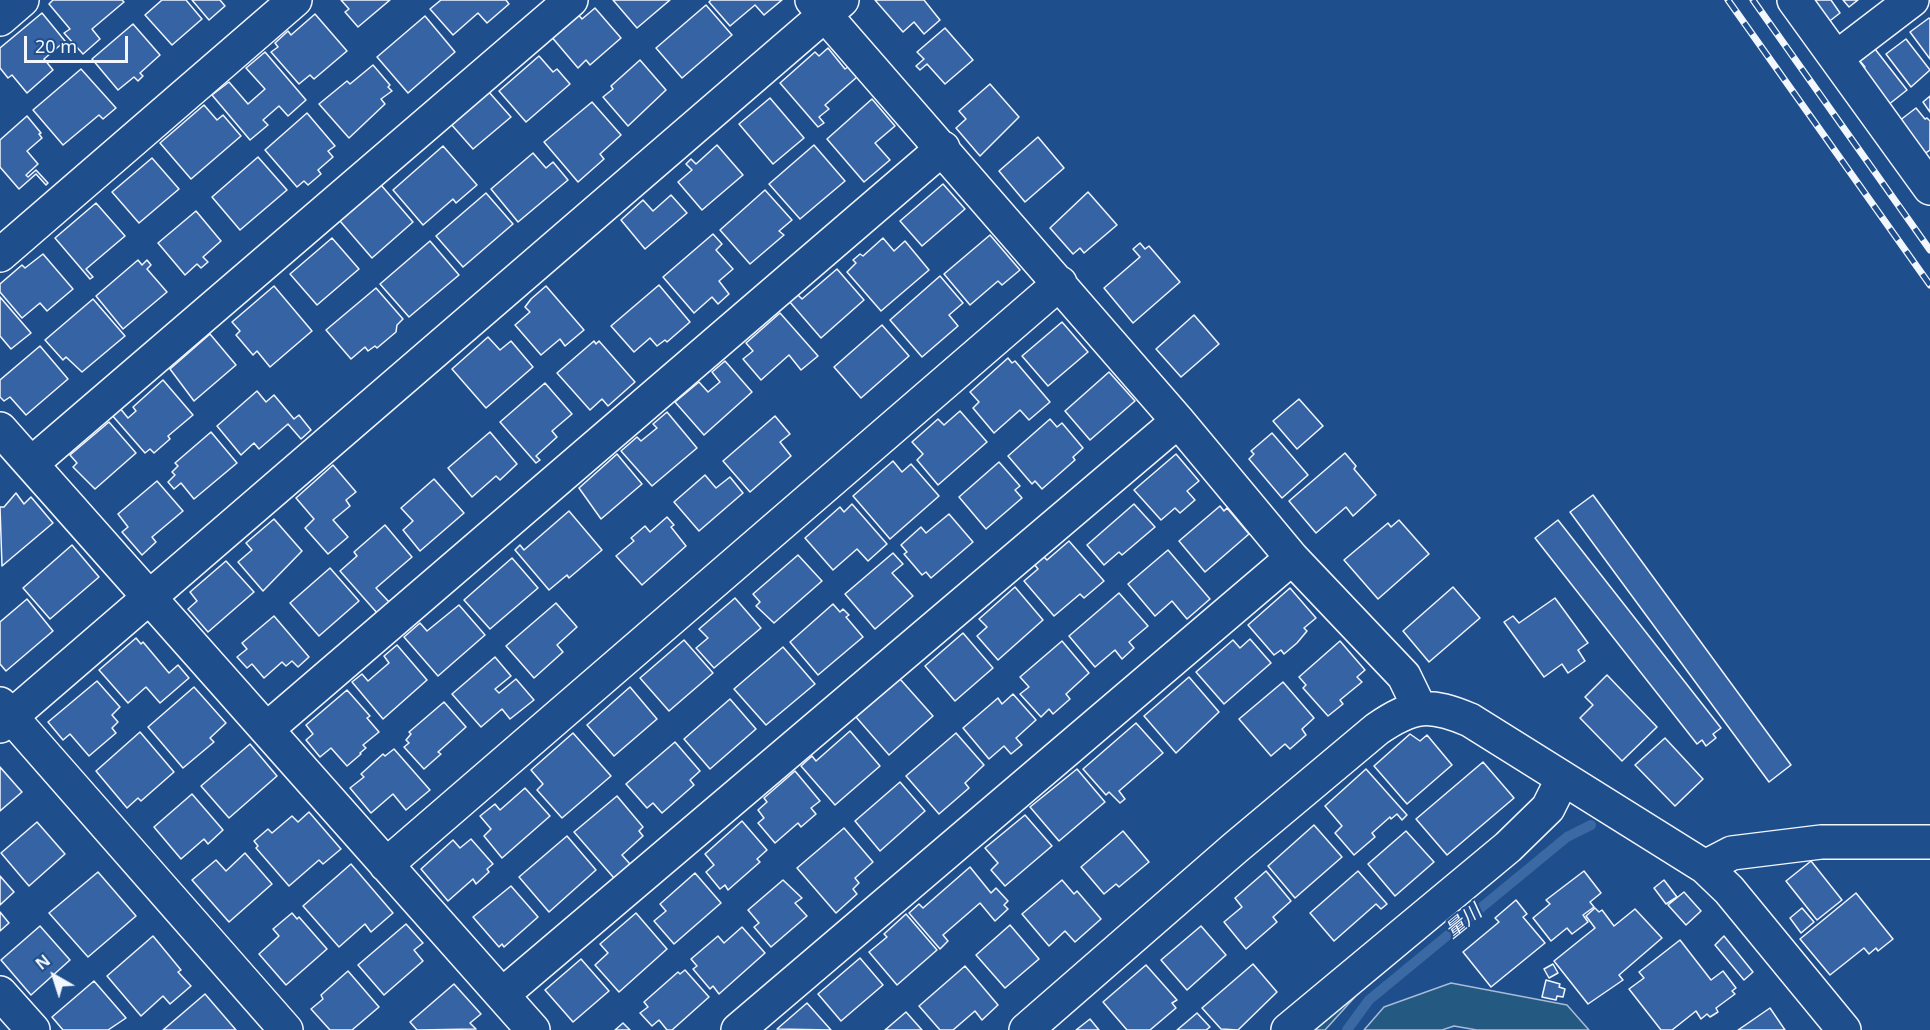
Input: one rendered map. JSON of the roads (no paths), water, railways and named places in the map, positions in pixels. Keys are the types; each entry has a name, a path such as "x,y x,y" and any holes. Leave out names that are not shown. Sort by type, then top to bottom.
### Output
{"street":[{"path":"0,19 22,0"},
{"path":"0,255 295,0"},
{"path":"31,464 571,0"},
{"path":"1794,0 1930,188"},
{"path":"1836,58 1912,0"},
{"path":"286,1030 4,716 150,598 826,5 944,148 1292,558 1404,676 1420,709"},
{"path":"267,729 944,148"},
{"path":"386,865 1060,283"},
{"path":"502,995 1178,421"},
{"path":"0,429 533,1030"},
{"path":"738,1030 1292,558"},
{"path":"1026,1030 1235,848 1377,729 1397,715 1420,709 1443,708 1470,720 1706,867 1729,890 1844,1030"},
{"path":"1288,1030 1508,847 1548,808 1563,778"},
{"path":"1706,867 1732,853 1821,842 1930,842"}],"waterway":[{"name":"量川","path":"1347,1030 1369,1000 1567,837 1591,825"}],"railway":[{"path":"1728,0 1930,285"},
{"path":"1753,0 1930,250"}]}
